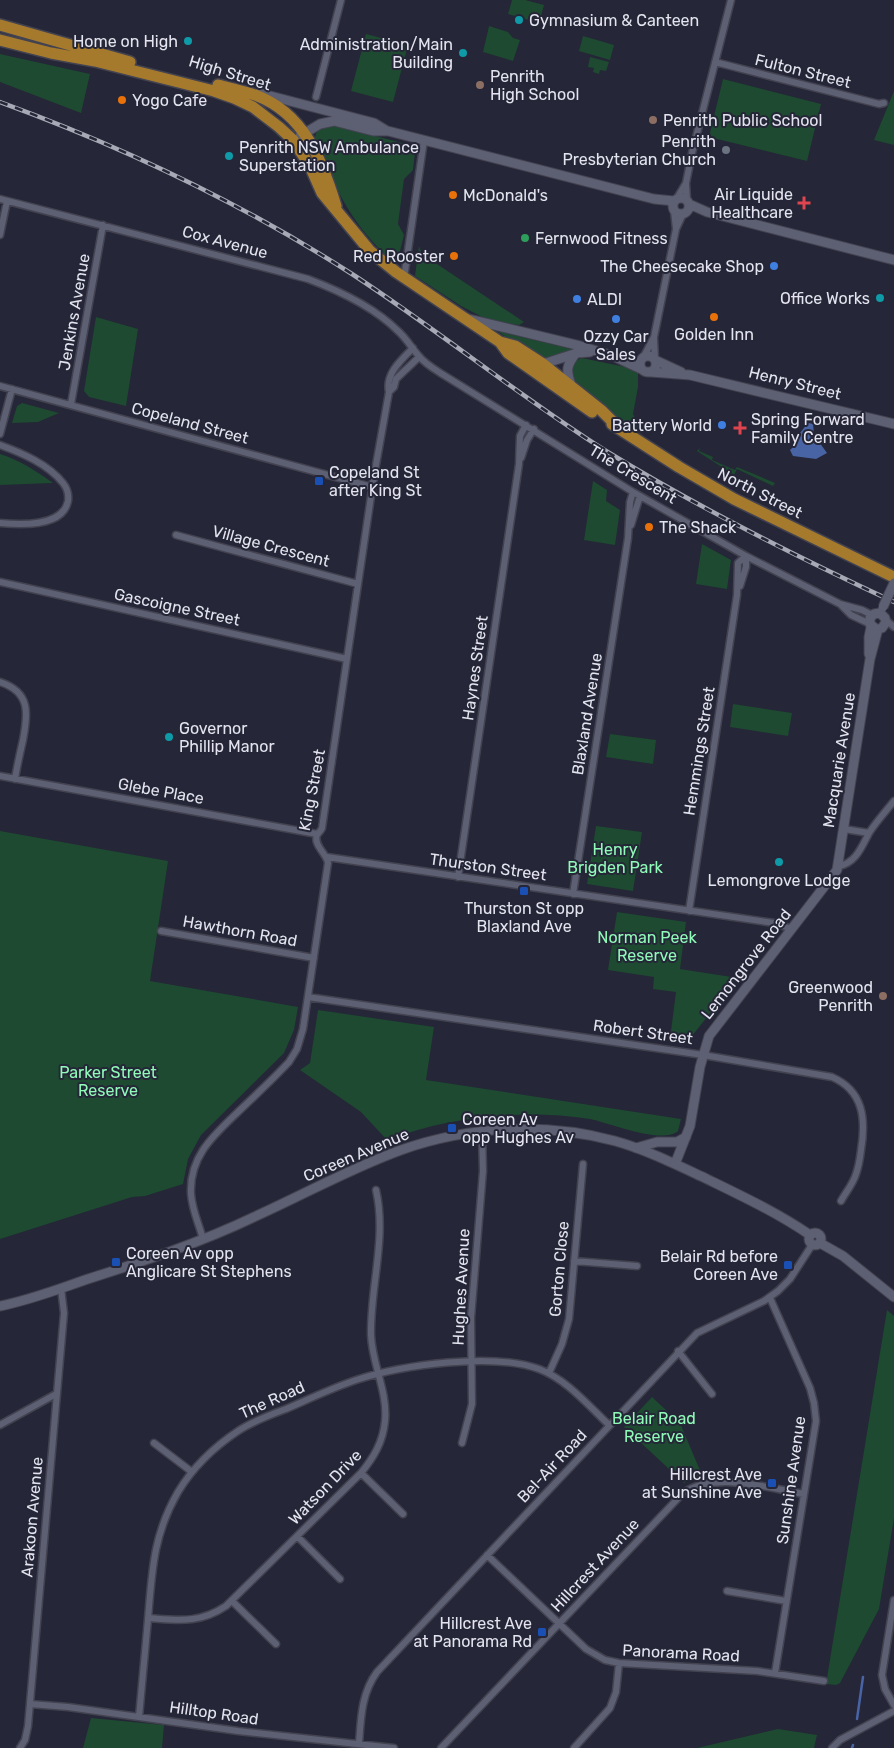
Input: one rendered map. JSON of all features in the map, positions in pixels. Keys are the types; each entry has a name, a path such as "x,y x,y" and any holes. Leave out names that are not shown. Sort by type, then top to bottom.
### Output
{"highway":[{"name":"High Street","path":"0,25 90,52 265,99 283,110 302,129"},
{"name":"High Street","path":"0,40 51,53 95,61 234,98 269,118 293,140"},
{"path":"302,129 318,157 338,212"},
{"path":"293,140 310,166 322,193 370,250 404,278 500,342 515,346 543,364"},
{"path":"500,342 508,353 519,360"},
{"name":"North Street","path":"519,360 596,414 679,467 734,499 894,577"},
{"name":"North Street","path":"543,364 601,410 617,426"}],"street":[{"path":"316,97 341,0"},
{"path":"613,356 646,372 651,372 656,367 654,337 680,206 731,0"},
{"name":"Fulton Street","path":"715,62 879,104 884,102"},
{"path":"236,90 261,94 374,123 388,132"},
{"path":"293,140 302,129 334,121 373,131 388,132 424,140 894,260"},
{"path":"404,278 424,140"},
{"path":"680,206 686,183"},
{"path":"0,235 3,200"},
{"name":"Cox Avenue","path":"3,200 308,279 328,286 380,316 398,331 419,357"},
{"name":"Jenkins Avenue","path":"71,404 103,225"},
{"path":"464,318 577,345 598,353 643,358 651,356 655,360"},
{"path":"641,369 640,364 654,337"},
{"name":"King Street","path":"204,1239 194,1210 192,1197 193,1176 198,1159 213,1136 283,1069 293,1056 303,1029 328,863 327,857 317,842 318,834 322,828 372,486 389,392 388,385 391,374 399,362 413,348"},
{"path":"519,360 530,364 543,364 576,353 598,353"},
{"path":"571,385 568,376 568,366 576,353"},
{"name":"King Street","path":"389,392 394,387 396,379 419,357"},
{"name":"The Crescent","path":"419,357 442,374 640,496 746,556 840,604 862,610 894,627"},
{"name":"Henry Street","path":"655,360 688,375"},
{"name":"Henry Street","path":"651,372 688,375 894,424"},
{"name":"Copeland Street","path":"0,386 372,486"},
{"path":"0,434 12,389"},
{"name":"Haynes Street","path":"458,877 519,464 520,436 526,425"},
{"name":"Haynes Street","path":"519,464 527,440 534,430"},
{"path":"0,445 25,455 54,474 64,485 68,498 64,511 52,519 28,523 0,523"},
{"name":"Blaxland Avenue","path":"573,894 628,538 630,502 633,492"},
{"name":"Blaxland Avenue","path":"628,538 640,496"},
{"name":"Village Crescent","path":"176,535 358,584"},
{"name":"Hemmings Street","path":"689,911 737,594 746,567 746,556"},
{"name":"Gascoigne Street","path":"0,582 348,659"},
{"name":"Macquarie Avenue","path":"839,866 877,619 894,583"},
{"path":"0,682 13,688 20,694 27,711 15,779"},
{"name":"Glebe Place","path":"0,776 318,834"},
{"name":"Lemongrove Road","path":"675,1164 692,1118 703,1055 712,1031 836,874 839,866 850,862 866,842 869,833 894,801"},
{"path":"844,829 869,833"},
{"name":"Thurston Street","path":"327,857 774,923 792,930"},
{"name":"Hawthorn Road","path":"160,931 314,958"},
{"name":"Robert Street","path":"308,997 824,1074 848,1087 859,1104 863,1119 864,1132 856,1174 841,1201"},
{"name":"Coreen Avenue","path":"0,1306 61,1288 204,1239 401,1150 444,1137 482,1131 531,1129 598,1137 636,1148 675,1164 755,1203 814,1241 843,1256 894,1297"},
{"name":"Hughes Avenue","path":"462,1443 472,1404 471,1307 483,1170 482,1131"},
{"path":"636,1148 657,1142 677,1142 686,1137"},
{"name":"Gorton Close","path":"548,1373 568,1328 582,1164"},
{"name":"Watson Drive","path":"148,1618 198,1619 218,1611 232,1600 361,1473 378,1448 384,1427 385,1404 372,1343 371,1325 380,1220 376,1190"},
{"name":"Bel-Air Road","path":"359,1744 363,1702 373,1678 700,1330 770,1298 790,1279 814,1241"},
{"path":"574,1261 637,1266"},
{"name":"Arakoon Avenue","path":"20,1748 27,1733 30,1704 64,1313 61,1288"},
{"name":"Sunshine Avenue","path":"770,1298 810,1388 814,1402 815,1429 775,1673"},
{"path":"678,1352 712,1394"},
{"name":"The Road","path":"139,1717 153,1558 157,1540 171,1504 192,1472 215,1448 246,1426 335,1388 379,1374 430,1365 471,1362 512,1362 548,1373 563,1383 609,1425"},
{"path":"0,1425 56,1394"},
{"path":"154,1443 192,1472"},
{"path":"361,1473 403,1514"},
{"name":"Hillcrest Avenue","path":"441,1748 673,1501 687,1490 700,1484 720,1482 804,1494"},
{"path":"297,1536 340,1579"},
{"name":"Panorama Road","path":"487,1555 592,1653 605,1660 619,1663 750,1670 824,1681"},
{"path":"727,1591 786,1600"},
{"path":"232,1600 276,1644"},
{"path":"894,1600 882,1675 885,1689 894,1705"},
{"path":"574,1748 610,1708 616,1692 619,1663"},
{"name":"Hilltop Road","path":"30,1704 238,1731 394,1748"},
{"path":"832,1748 840,1740 894,1711"}],"green space":[{"path":"512,0 525,0 544,5 539,23 508,14"},
{"path":"489,26 508,32 513,38 520,40 513,61 483,52"},
{"path":"366,34 408,45 393,102 351,91"},
{"path":"583,36 614,45 610,60 579,51"},
{"path":"0,54 90,74 81,113 0,82"},
{"path":"590,57 609,62 606,71 600,70 599,74 593,72 594,68 588,67"},
{"name":"Penrith Public School","path":"723,79 821,104 807,161 709,137"},
{"path":"894,91 894,145 874,140"},
{"path":"328,125 410,145 414,148 413,170 404,179 398,224 404,235 398,259 391,260 369,238 352,215 338,190 315,137 318,130"},
{"path":"419,246 422,254 524,322 519,325 488,320 461,306 415,276"},
{"path":"96,317 138,329 126,406 89,397 84,391"},
{"path":"497,331 572,349 572,351 543,361"},
{"path":"582,358 635,369 638,372 638,387 633,414 641,424 637,431 630,426 628,429 617,421 575,381 572,367 578,359"},
{"path":"22,403 59,413 38,422 12,423 17,406"},
{"path":"700,448 699,451 713,457 712,460 735,470 737,467 775,483 773,486 737,469 734,475 697,451"},
{"path":"0,454 34,470 53,483 0,485"},
{"path":"593,481 607,490 606,501 620,510 615,545 584,540"},
{"path":"702,544 731,560 727,589 696,584"},
{"path":"733,704 792,713 788,736 730,727"},
{"path":"610,734 656,740 653,764 606,757"},
{"name":"Henry Brigden Park","path":"596,826 642,832 633,891 587,884"},
{"name":"Parker Street Reserve","path":"0,831 168,861 150,981 298,1007 294,1030 284,1053 201,1135 188,1159 183,1184 145,1196 132,1197 0,1239"},
{"name":"Norman Peek Reserve","path":"617,912 686,922 680,969 738,978 688,1041 670,1039 676,992 653,989 654,977 608,970"},
{"path":"318,1010 434,1027 426,1080 681,1119 678,1131 670,1135 660,1136 636,1132 590,1119 564,1116 513,1115 462,1120 436,1125 387,1140 361,1112 300,1070 310,1063"},
{"path":"887,1310 894,1316 894,1518 879,1609 840,1683 836,1685 826,1684"},
{"name":"Belair Road Reserve","path":"652,1397 680,1423 702,1475 684,1483 624,1427"},
{"path":"91,1718 164,1725 162,1748 83,1748"},
{"path":"778,1729 817,1735 814,1748 697,1748"}],"water":[{"path":"809,423 813,424 814,435 827,453 816,459 793,456 790,450 793,447 795,437"}],"waterway":[{"path":"857,1719 863,1677"}],"railway":[{"path":"0,102 136,157 225,200 311,248 384,295 542,408 606,451 748,531 894,602"}],"place":[{"name":"Gymnasium & Canteen","path":"519,20"},
{"name":"Home on High","path":"188,41"},
{"name":"Administration/Main Building","path":"463,53"},
{"name":"Penrith High School","path":"480,85"},
{"name":"Yogo Cafe","path":"122,100"},
{"name":"Penrith Public School","path":"653,120"},
{"name":"Penrith Presbyterian Church","path":"726,150"},
{"name":"Penrith NSW Ambulance Superstation","path":"229,156"},
{"name":"McDonald's","path":"453,195"},
{"name":"Air Liquide Healthcare","path":"804,203"},
{"name":"Fernwood Fitness","path":"525,238"},
{"name":"Red Rooster","path":"454,256"},
{"name":"The Cheesecake Shop","path":"774,266"},
{"name":"Office Works","path":"880,298"},
{"name":"ALDI","path":"577,299"},
{"name":"Golden Inn","path":"714,317"},
{"name":"Ozzy Car Sales","path":"616,319"},
{"name":"Battery World","path":"722,425"},
{"name":"Spring Forward Family Centre","path":"740,428"},
{"name":"Copeland St after King St","path":"319,481"},
{"name":"The Shack","path":"649,527"},
{"name":"Governor Phillip Manor","path":"169,737"},
{"name":"Lemongrove Lodge","path":"779,862"},
{"name":"Thurston St opp Blaxland Ave","path":"524,891"},
{"name":"Greenwood Penrith","path":"883,996"},
{"name":"Coreen Av opp Hughes Av","path":"452,1128"},
{"name":"Coreen Av opp Anglicare St Stephens","path":"116,1262"},
{"name":"Belair Rd before Coreen Ave","path":"788,1265"},
{"name":"Hillcrest Ave at Sunshine Ave","path":"772,1483"},
{"name":"Hillcrest Ave at Panorama Rd","path":"542,1632"}]}
